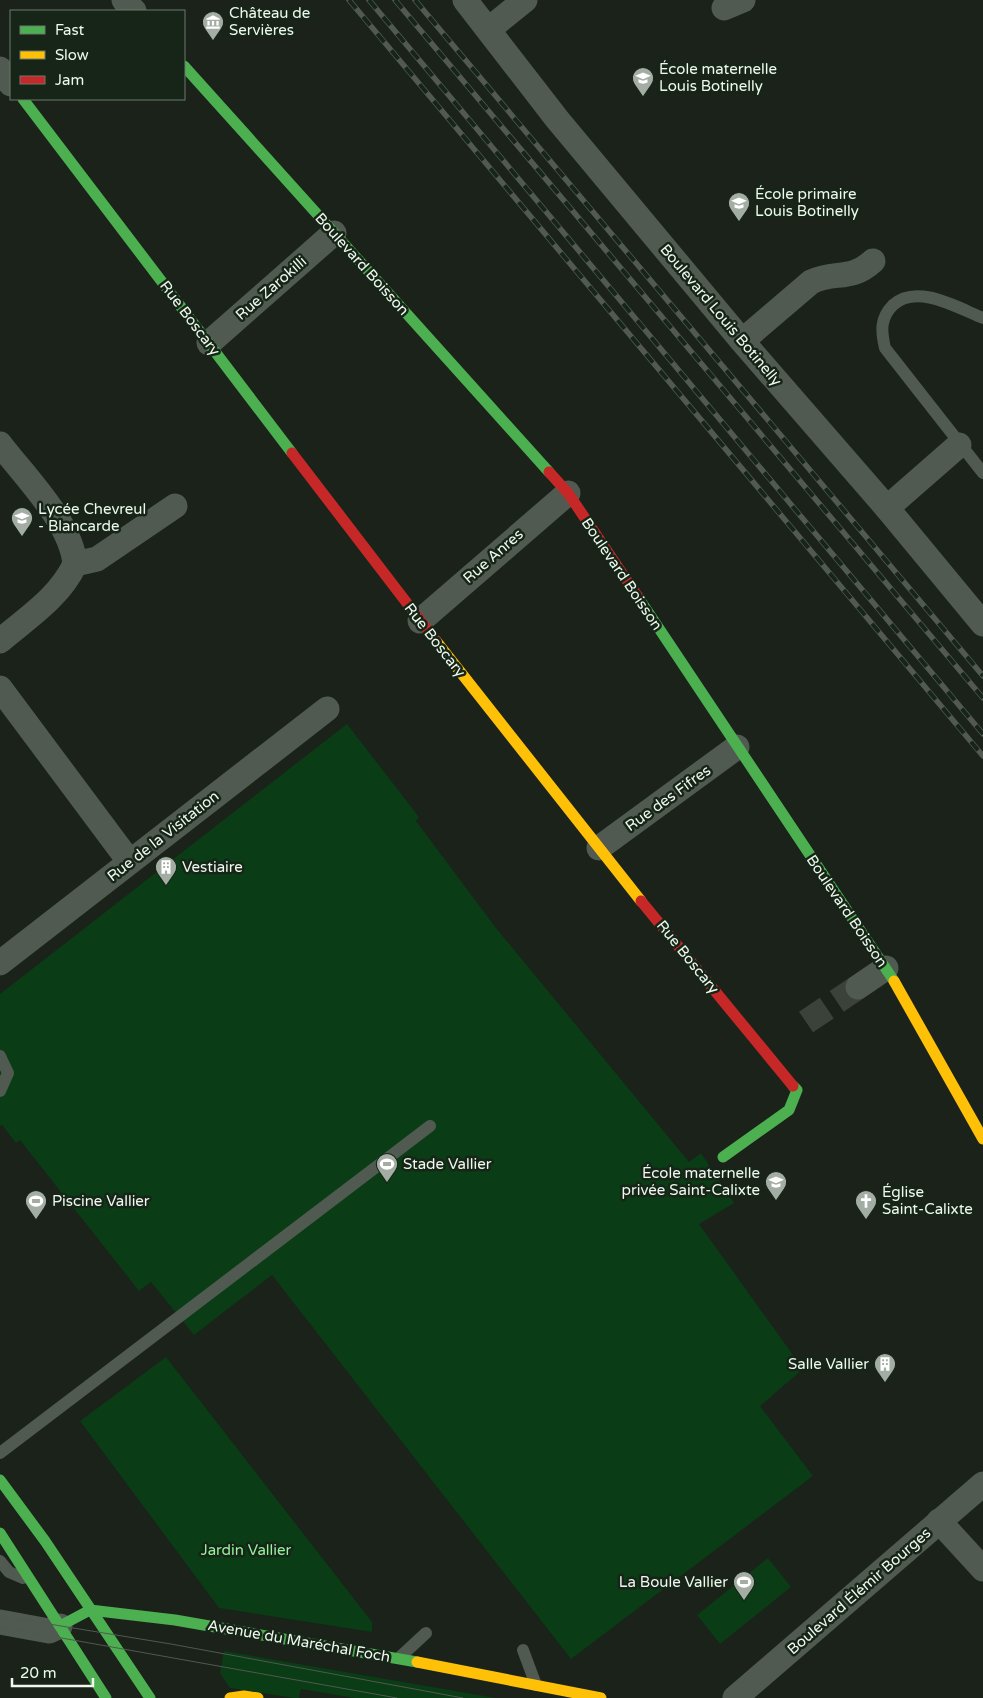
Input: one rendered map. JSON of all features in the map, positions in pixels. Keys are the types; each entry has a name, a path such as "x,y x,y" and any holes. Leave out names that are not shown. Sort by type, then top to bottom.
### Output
{"street":[{"path":"124,0 133,10"},
{"name":"Boulevard Louis Botinelly","path":"466,0 558,118 742,341 887,508 983,624"},
{"path":"489,29 525,0"},
{"name":"Boulevard Boisson","path":"185,67 568,493 886,968 983,1139"},
{"path":"0,69 10,83"},
{"name":"Rue Boscary","path":"24,100 420,621 599,848 797,1090 789,1110 723,1157"},
{"name":"Rue Zarokilli","path":"209,343 334,233"},
{"path":"742,341 811,282 821,276 853,274 863,270 873,260"},
{"path":"0,444 57,518 70,540 75,564 68,579 57,592 0,641"},
{"path":"887,508 959,445"},
{"name":"Rue Anres","path":"420,621 568,493"},
{"path":"75,564 97,559 175,506"},
{"path":"0,688 129,861"},
{"name":"Rue de la Visitation","path":"0,963 327,709"},
{"name":"Rue des Fifres","path":"599,848 737,747"},
{"path":"858,987 886,968"},
{"path":"0,1480 45,1541 150,1698"},
{"name":"Boulevard Élémir Bourges","path":"735,1698 983,1484"},
{"path":"939,1521 983,1569"},
{"path":"0,1533 106,1698"},
{"path":"0,1622 49,1631 90,1610"},
{"name":"Avenue du Maréchal Foch","path":"90,1610 207,1625 399,1658 601,1698"},
{"path":"230,1698 244,1696 258,1698"}],"lane":[{"path":"983,318 931,298 916,296 899,300 886,312 881,331 884,348 983,473"},
{"path":"0,1056 8,1073 0,1091"},
{"path":"0,1453 430,1126"},
{"path":"0,1561 9,1572 30,1580"},
{"path":"399,1658 426,1632"},
{"path":"523,1650 536,1685"}],"green space":[{"name":"Stade Vallier","path":"347,724 419,817 416,821 496,928 689,1162 701,1153 734,1203 699,1224 803,1369 760,1406 813,1476 571,1659 272,1275 194,1335 151,1282 139,1291 20,1140 16,1143 2,1125 0,1126 0,994"},
{"name":"Jardin Vallier","path":"166,1357 372,1622 372,1632 219,1608 80,1421"},
{"name":"La Boule Vallier","path":"768,1558 791,1587 720,1644 697,1615"},
{"path":"224,1651 496,1698 355,1698 301,1689 299,1698 294,1698 230,1688 220,1673"}],"tunnel":[{"path":"806,1022 858,987"}],"tram line":[{"path":"0,1616 171,1644 463,1698"},
{"path":"0,1627 397,1698"}],"railway":[{"path":"349,0 983,756"},
{"path":"369,0 983,734"},
{"path":"395,0 983,698"},
{"path":"415,0 983,676"}],"traffic: fast":[{"path":"185,67 549,472"},
{"path":"24,100 292,453"},
{"path":"638,597 894,981"},
{"path":"723,1157 789,1110 797,1090 793,1086"},
{"path":"0,1480 45,1541 150,1698"},
{"path":"0,1533 106,1698"},
{"path":"60,1626 90,1610 175,1620 417,1662"}],"traffic: slow":[{"path":"436,641 641,901"},
{"path":"894,981 983,1139"},
{"path":"417,1662 601,1698"},
{"path":"230,1698 244,1696 258,1698"}],"traffic: jam":[{"path":"292,453 436,641"},
{"path":"549,472 568,493 638,597"},
{"path":"641,901 793,1086"}],"place":[{"name":"Château de Servières","path":"213,41"},
{"name":"École maternelle Louis Botinelly","path":"643,97"},
{"name":"École primaire Louis Botinelly","path":"739,222"},
{"name":"Lycée Chevreul - Blancarde","path":"22,537"},
{"name":"Vestiaire","path":"166,886"},
{"name":"Stade Vallier","path":"387,1183"},
{"name":"École maternelle privée Saint-Calixte","path":"776,1201"},
{"name":"Piscine Vallier","path":"36,1220"},
{"name":"Église Saint-Calixte","path":"866,1220"},
{"name":"Salle Vallier","path":"885,1383"},
{"name":"La Boule Vallier","path":"744,1601"}]}
